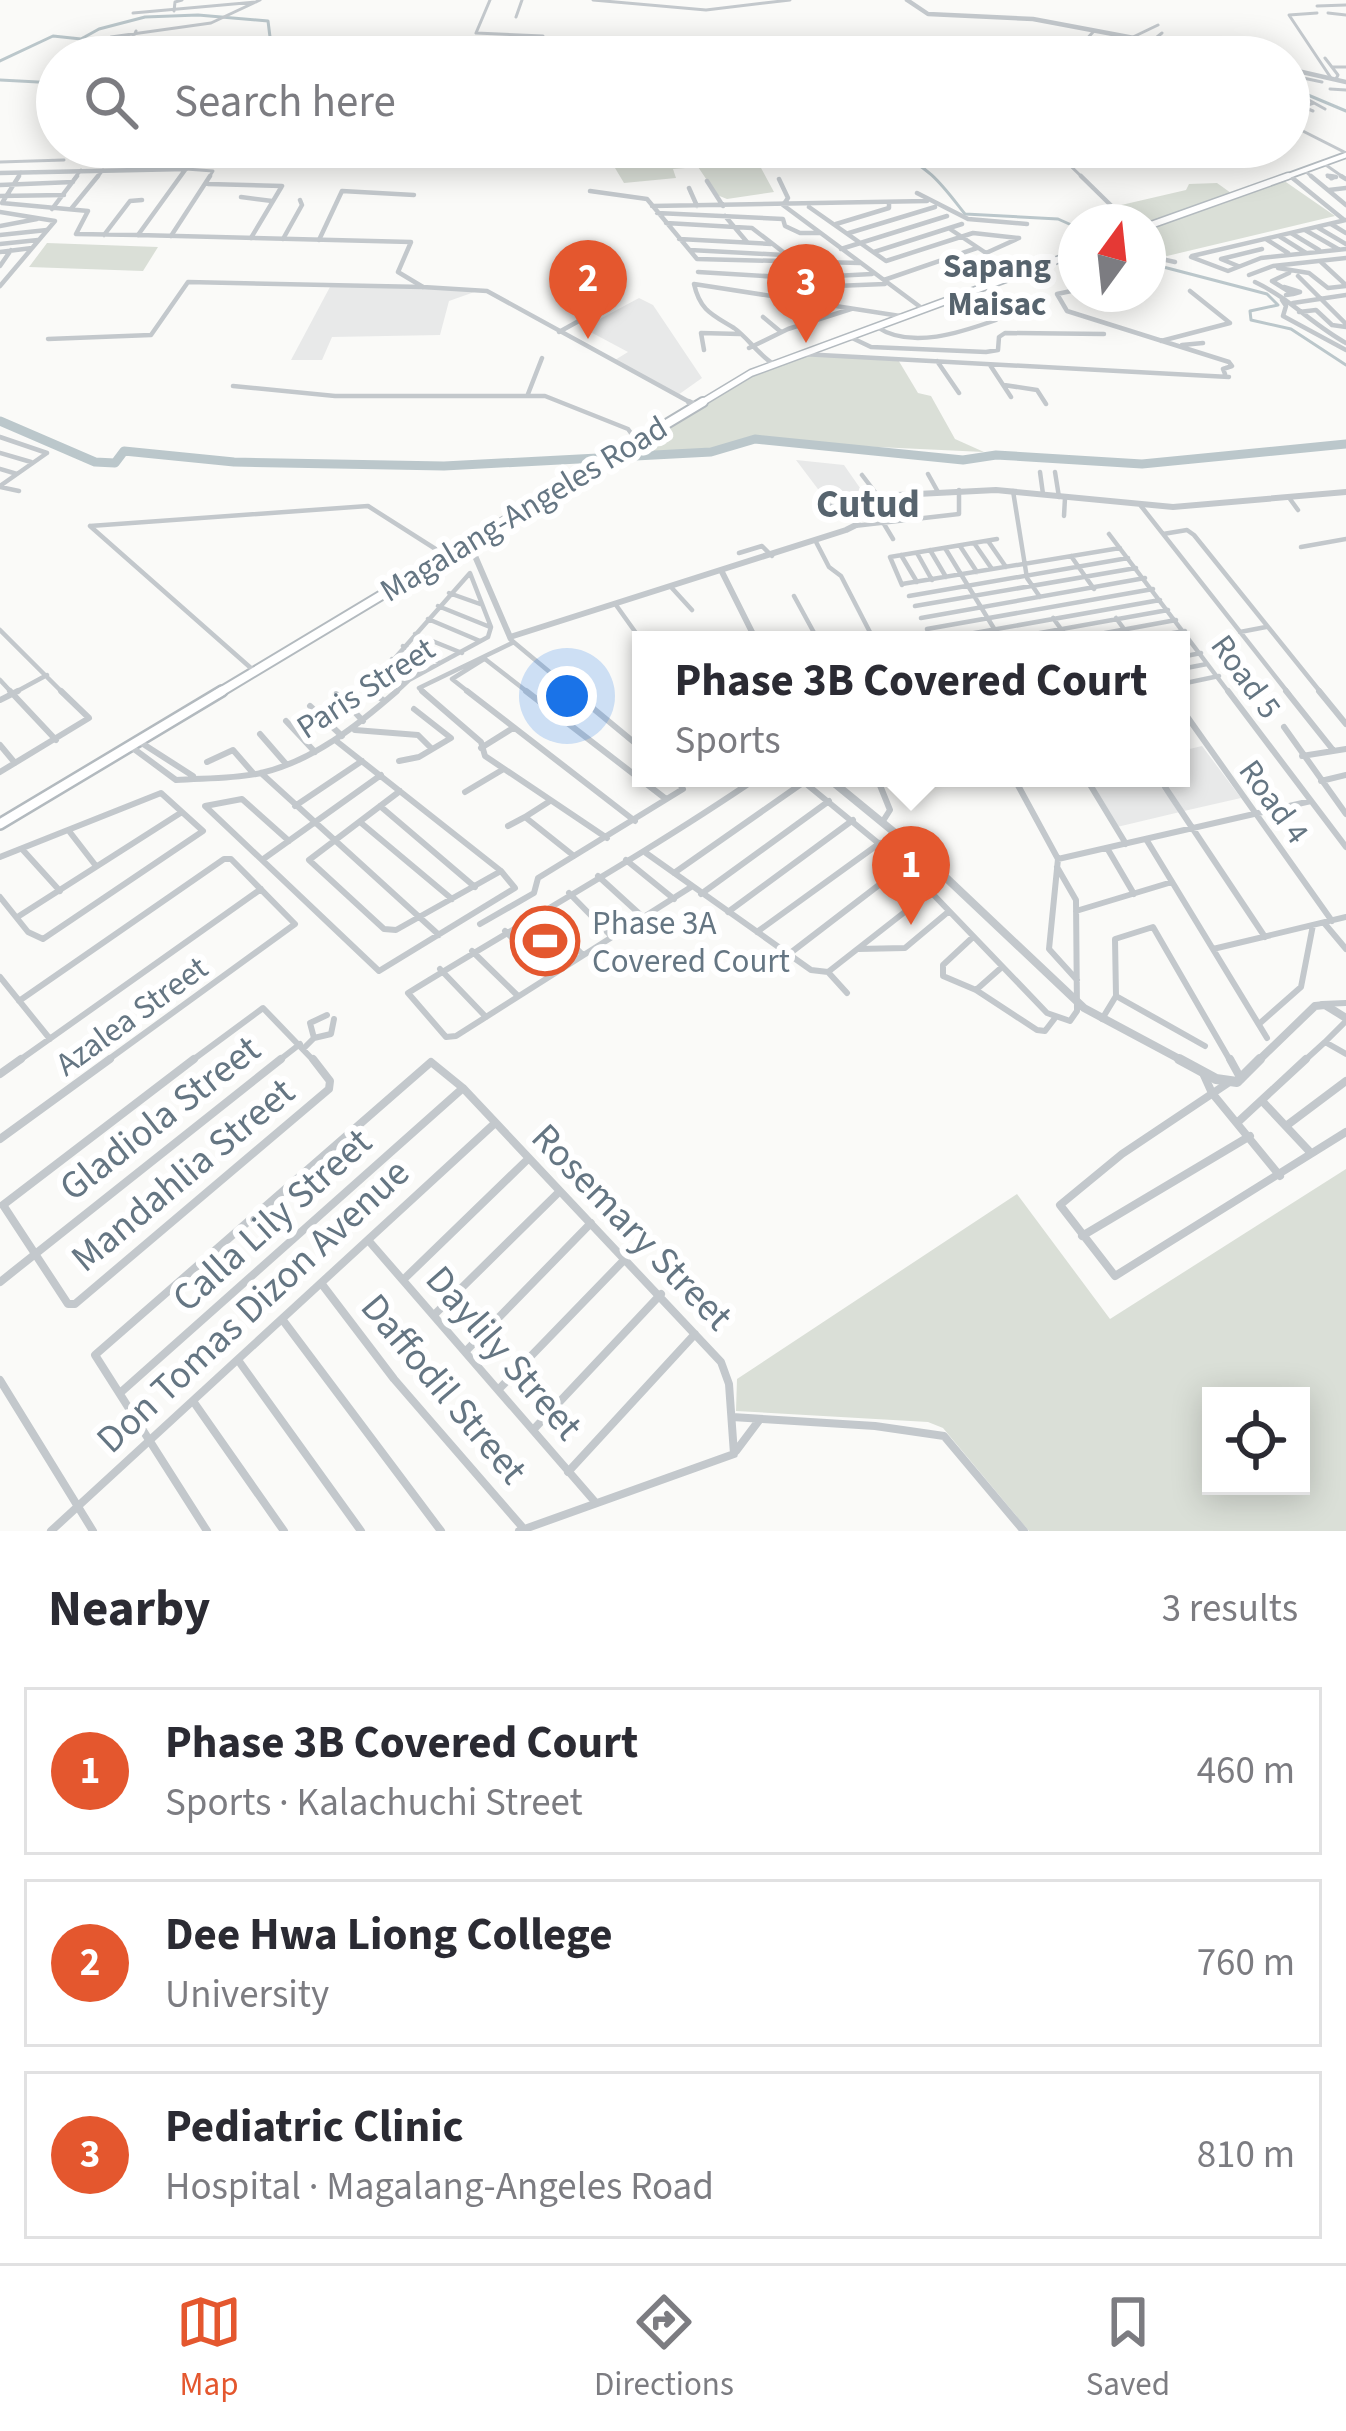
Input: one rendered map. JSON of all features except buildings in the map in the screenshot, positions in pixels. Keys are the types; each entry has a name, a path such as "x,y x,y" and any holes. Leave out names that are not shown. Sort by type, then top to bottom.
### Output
{"main road":[{"path":"1310,168 1346,154"},
{"path":"1166,220 1309,168"},
{"name":"Magalang-Angeles Road","path":"0,824 252,669 772,363 1058,260"}],"street":[{"path":"174,11 175,2 182,0"},
{"path":"195,0 195,10"},
{"path":"205,0 206,9"},
{"path":"222,0 224,7"},
{"path":"490,0 476,33 543,36"},
{"path":"516,17 523,0"},
{"path":"593,0 706,10 790,0"},
{"path":"907,0 928,14 1033,19 1124,36"},
{"path":"134,13 260,1"},
{"path":"115,36 224,18 260,1"},
{"path":"1316,6 1346,5"},
{"path":"1328,13 1346,15"},
{"path":"1303,36 1289,15 1318,14"},
{"path":"1136,36 1158,26"},
{"path":"134,36 136,31"},
{"path":"1089,36 1094,31"},
{"path":"1158,36 1162,33"},
{"path":"1102,34 1115,34"},
{"path":"1310,46 1333,79"},
{"path":"1325,58 1333,67 1333,79"},
{"path":"1333,67 1346,68"},
{"path":"1310,76 1346,86"},
{"path":"1310,78 1322,82"},
{"path":"1310,85 1313,80"},
{"path":"1330,89 1346,86"},
{"path":"1310,100 1325,109"},
{"path":"1310,104 1314,103"},
{"path":"1310,135 1346,154"},
{"path":"0,162 36,161"},
{"path":"1320,164 1346,184"},
{"path":"1320,164 1346,184"},
{"path":"1073,168 1110,204"},
{"path":"71,209 104,169"},
{"path":"138,235 186,169"},
{"path":"52,209 81,170"},
{"path":"1304,170 1346,205"},
{"path":"0,173 212,171 171,236"},
{"path":"22,172 3,196 3,203 89,212 74,234 411,242 392,286"},
{"path":"1294,177 1346,220"},
{"path":"778,179 788,198 783,205"},
{"path":"0,184 73,182"},
{"path":"707,182 723,199 723,206"},
{"path":"206,184 282,186 251,238"},
{"path":"1328,190 1346,184"},
{"path":"689,188 697,206"},
{"path":"319,240 342,191 414,196"},
{"path":"590,191 644,197 695,259 800,265 860,262"},
{"path":"916,193 947,215 967,222 1027,224"},
{"path":"3,196 64,195"},
{"path":"241,196 272,201"},
{"path":"1335,196 1346,196"},
{"path":"104,235 130,201 142,200"},
{"path":"283,239 302,205 300,200"},
{"path":"652,206 927,201"},
{"path":"806,204 886,261 963,237 985,232 1019,238 989,253 977,248 963,237 949,228"},
{"path":"836,224 889,208 889,204"},
{"path":"783,205 922,309"},
{"path":"849,233 934,207"},
{"path":"0,212 55,220 0,286"},
{"path":"657,213 783,219 785,226 800,233 819,233"},
{"path":"842,249 947,215"},
{"path":"725,216 747,242"},
{"path":"0,227 41,217"},
{"path":"1344,248 1273,256 1228,271 1192,256 1346,220"},
{"path":"874,252 967,222"},
{"path":"666,223 752,228 800,265"},
{"path":"1331,224 1346,233"},
{"path":"0,227 56,230"},
{"path":"1317,227 1344,248"},
{"path":"1305,230 1344,248"},
{"path":"1292,233 1322,252"},
{"path":"1279,236 1320,262 1346,286"},
{"path":"679,239 775,244"},
{"path":"1266,239 1292,256"},
{"path":"0,248 38,240"},
{"path":"1252,242 1273,256"},
{"path":"0,248 32,248"},
{"path":"785,288 886,282 977,248"},
{"path":"1238,266 1222,259 1262,249"},
{"path":"0,266 11,250"},
{"path":"687,250 788,255"},
{"path":"1249,275 1272,266 1346,258"},
{"path":"1258,259 1292,273 1309,273 1328,288 1346,286"},
{"path":"1166,260 1175,262"},
{"path":"398,272 423,286"},
{"path":"698,272 796,278 875,274"},
{"path":"1282,298 1300,292 1272,280 1292,273"},
{"path":"1292,273 1346,325"},
{"path":"405,286 415,281"},
{"path":"48,339 152,335 188,282 479,288 695,405"},
{"path":"1255,282 1293,303 1346,343"},
{"path":"772,363 749,348 740,334 715,322 697,299 694,284 900,316"},
{"path":"1161,341 1230,323 1190,291"},
{"path":"1293,303 1346,295"},
{"path":"1282,298 1283,316 1346,343"},
{"path":"559,332 613,302"},
{"path":"1330,307 1346,305"},
{"path":"749,348 850,309"},
{"path":"1299,312 1310,310 1327,322 1346,325"},
{"path":"799,352 1228,377 1223,372 1232,366 1229,362 1069,312"},
{"path":"763,317 781,332"},
{"path":"874,325 886,333 944,337 996,320"},
{"path":"847,335 871,347 964,351 998,350 999,337 1005,333 1067,334 1088,329 1104,334"},
{"path":"704,350 701,333 740,334"},
{"path":"1179,346 1203,343"},
{"path":"934,361 964,351"},
{"path":"960,363 964,351"},
{"path":"528,395 542,358"},
{"path":"934,361 959,392"},
{"path":"990,365 1011,397"},
{"path":"1004,385 1037,390 1046,404"},
{"path":"232,386 335,396 546,396 628,429 633,442"},
{"path":"0,437 46,452 0,487"},
{"path":"0,453 33,463"},
{"path":"0,469 17,474"},
{"path":"1040,472 1043,494"},
{"path":"1055,472 1064,516"},
{"path":"928,474 938,492"},
{"path":"862,476 878,496"},
{"path":"0,487 19,491"},
{"path":"635,821 452,679 513,637 854,526 959,514 959,490"},
{"path":"854,526 861,510 878,496 959,490 1013,491 1142,506 1346,492"},
{"path":"1013,491 1027,575 1062,630"},
{"path":"1290,499 1298,510"},
{"path":"252,669 90,526 368,506 445,555"},
{"path":"830,506 861,510"},
{"path":"1142,506 1333,750"},
{"path":"884,524 893,538"},
{"path":"1163,534 1191,532 1346,724"},
{"name":"Road 5","path":"1109,534 1185,631"},
{"path":"1301,547 1346,538"},
{"path":"1006,567 993,540 888,560 928,629 1153,589"},
{"path":"471,541 513,637 632,740"},
{"path":"814,541 830,567 842,576 870,631"},
{"path":"974,543 992,569"},
{"path":"739,553 762,546 772,556"},
{"path":"960,546 977,572"},
{"path":"945,548 994,629"},
{"path":"902,584 1120,548"},
{"path":"930,550 946,577"},
{"path":"916,553 932,580"},
{"path":"901,555 917,582"},
{"path":"1071,556 1124,629"},
{"path":"909,596 1128,558"},
{"path":"915,606 1138,568"},
{"path":"722,572 751,631"},
{"path":"404,684 389,670 392,659 470,573 491,627"},
{"path":"921,618 1145,578"},
{"path":"671,587 692,610"},
{"path":"449,593 480,604"},
{"path":"794,596 813,631"},
{"path":"983,631 1160,600"},
{"path":"616,605 635,631"},
{"path":"438,606 491,627"},
{"path":"1056,631 1168,610"},
{"path":"428,619 482,642"},
{"path":"1114,631 1177,620"},
{"name":"Paris Street","path":"134,743 176,780 257,773 282,766 351,730 418,674 482,642 491,627"},
{"path":"1240,632 1266,627"},
{"path":"0,630 89,718 0,772"},
{"path":"415,634 462,653"},
{"name":"Road 5","path":"1190,639 1346,847"},
{"path":"403,646 440,663"},
{"path":"1190,655 1202,653"},
{"path":"483,658 419,688 481,742 481,748 502,770 607,838"},
{"path":"483,658 632,773"},
{"path":"392,659 418,674"},
{"path":"1190,667 1209,663"},
{"path":"0,700 47,675"},
{"path":"1190,682 1219,676"},
{"path":"0,680 56,740"},
{"path":"360,680 385,702"},
{"path":"338,693 364,721"},
{"path":"289,842 242,799 208,803 206,808 375,970 389,969 515,885 362,761 310,706"},
{"path":"399,761 433,750 451,738 414,709"},
{"path":"286,721 315,752"},
{"name":"Road 4","path":"1190,721 1328,921"},
{"path":"351,730 418,735 435,724"},
{"path":"1284,727 1346,814"},
{"path":"481,748 513,728"},
{"path":"260,734 282,766 272,784"},
{"path":"418,735 433,750"},
{"path":"0,745 16,763"},
{"path":"1302,756 1346,749"},
{"path":"207,762 233,750 439,935"},
{"path":"294,806 362,761"},
{"path":"465,792 502,770"},
{"path":"262,860 381,775"},
{"path":"1321,781 1346,776"},
{"path":"650,787 666,799"},
{"path":"480,924 534,893 538,878 684,787"},
{"path":"691,887 451,1038 410,997 411,988 440,969 626,860 646,853 744,787"},
{"path":"673,873 791,787"},
{"path":"810,787 905,865 1055,1018 1074,1019 1073,890 1019,787"},
{"path":"840,787 883,821 1076,1000 1228,1083"},
{"path":"881,787 891,811 883,821"},
{"path":"1091,787 1126,844"},
{"path":"1165,787 1265,937"},
{"path":"400,790 309,860 349,899 389,931 501,871"},
{"path":"0,857 160,793 202,833 52,935 36,938 1,899"},
{"path":"1335,799 1346,797"},
{"path":"508,826 550,801"},
{"path":"701,893 829,801"},
{"path":"1058,863 1311,801"},
{"path":"380,806 475,887"},
{"path":"19,916 182,812"},
{"path":"525,818 574,856"},
{"path":"728,912 854,820"},
{"path":"360,822 452,899"},
{"path":"69,831 97,867"},
{"path":"1146,839 1267,1039"},
{"path":"757,932 880,843"},
{"path":"1107,848 1134,894"},
{"path":"22,849 60,891"},
{"path":"646,853 811,970 828,972 847,993"},
{"path":"0,1074 261,889 231,859 219,862 19,1001"},
{"path":"626,860 674,899"},
{"path":"1058,863 1049,949 1077,980"},
{"path":"789,954 905,865"},
{"path":"598,876 644,918"},
{"path":"1076,911 1172,882"},
{"name":"Azalea Street","path":"0,1139 289,930 293,919 261,889"},
{"path":"569,893 612,937"},
{"path":"828,972 930,893"},
{"path":"539,911 583,955"},
{"path":"858,950 905,949 948,912"},
{"path":"1213,950 1346,917"},
{"path":"1328,921 1346,949"},
{"path":"1259,1024 1301,987 1313,925"},
{"path":"1102,1018 1116,996 1114,939 1153,927 1240,1079"},
{"path":"505,931 550,975"},
{"path":"973,938 940,973 1039,1031 1055,1018"},
{"path":"472,951 518,995"},
{"path":"976,990 1002,967"},
{"path":"440,969 486,1017"},
{"path":"0,977 50,1039"},
{"path":"1116,996 1205,1046"},
{"path":"1346,1003 1336,1000 1315,1006 1240,1079 1212,1093 1062,1202 1061,1208 1110,1273 1120,1276 1346,1132"},
{"path":"1238,1122 1264,1103 1346,1020 1322,1004"},
{"path":"35,1252 4,1205 7,1198 255,1012 270,1011 300,1044"},
{"path":"331,1017 331,1034 311,1034 313,1019 331,1017"},
{"name":"Gladiola Street","path":"0,1282 311,1034"},
{"path":"1325,1042 1346,1054"},
{"name":"Mandahlia Street","path":"35,1252 68,1304 75,1304 328,1089 330,1081 300,1044"},
{"name":"Rosemary Street","path":"119,1394 95,1358 98,1351 425,1064 438,1065 661,1294 726,1373 734,1454"},
{"path":"1203,1072 1212,1093 1280,1176"},
{"path":"1286,1126 1346,1081"},
{"name":"Calla Lily Street","path":"119,1394 463,1088"},
{"path":"1264,1103 1310,1152"},
{"name":"Don Tomas Dizon Avenue","path":"51,1531 494,1124"},
{"path":"1082,1236 1250,1136"},
{"path":"403,1280 528,1159"},
{"path":"434,1316 560,1191"},
{"path":"465,1352 592,1223"},
{"name":"Daylily Street","path":"368,1240 596,1503"},
{"path":"498,1390 626,1258"},
{"name":"Daffodil Street","path":"321,1283 521,1530"},
{"path":"533,1430 661,1294"},
{"path":"282,1319 441,1531"},
{"path":"568,1472 695,1334"},
{"path":"238,1360 361,1531"},
{"path":"0,1380 94,1531"},
{"path":"119,1394 207,1531"},
{"path":"193,1401 284,1531"},
{"path":"732,1417 875,1426 944,1436 1024,1531"},
{"path":"521,1530 734,1454 760,1419"}],"shaded area":[{"path":"615,168 686,168 673,169 676,178 624,183"},
{"path":"699,168 761,168 774,192 727,199 717,195"},
{"path":"1283,180 1335,216 1167,256 1166,223"},
{"path":"1217,183 1231,193 1166,219 1166,204 1126,204 1186,190 1189,184"},
{"path":"47,243 158,247 143,271 29,267"},
{"path":"331,285 480,290 449,301 440,335 332,337 322,360 291,360"},
{"path":"639,298 653,305 702,378 678,395 615,360 628,352 583,328"},
{"path":"800,353 897,358 918,393 931,396 955,439 984,452 792,443 760,436 714,450 620,452 735,383"},
{"path":"796,460 844,465 867,498 860,509 830,505"},
{"path":"1202,746 1241,798 1184,811 1169,787 1190,787 1190,749"},
{"path":"1093,787 1161,787 1180,812 1117,827"},
{"path":"1346,1169 1346,1531 1029,1531 943,1428 928,1422 736,1411 737,1379 1017,1194 1110,1319"}],"waterway":[{"path":"86,36 145,17 198,15 268,21 270,36"},
{"path":"0,61 36,44"},
{"path":"0,80 36,82"},
{"path":"1310,96 1346,111"},
{"path":"923,168 965,214 1058,219"},
{"path":"1166,268 1267,294 1278,305 1250,311 1251,320 1291,329 1346,365"},
{"path":"0,421 95,462 115,463 124,451 234,462 444,466 711,452 755,439 963,460 996,455 1142,464 1346,444"}],"place":[{"name":"Dee Hwa Liong College","path":"588,339"},
{"name":"Pediatric Clinic","path":"806,343"},
{"name":"Phase 3B Covered Court","path":"911,925"},
{"name":"Phase 3A Covered Court","path":"545,941"}],"district":[{"name":"Sapang Maisac","path":"997,284"},
{"name":"Cutud","path":"868,503"}]}
